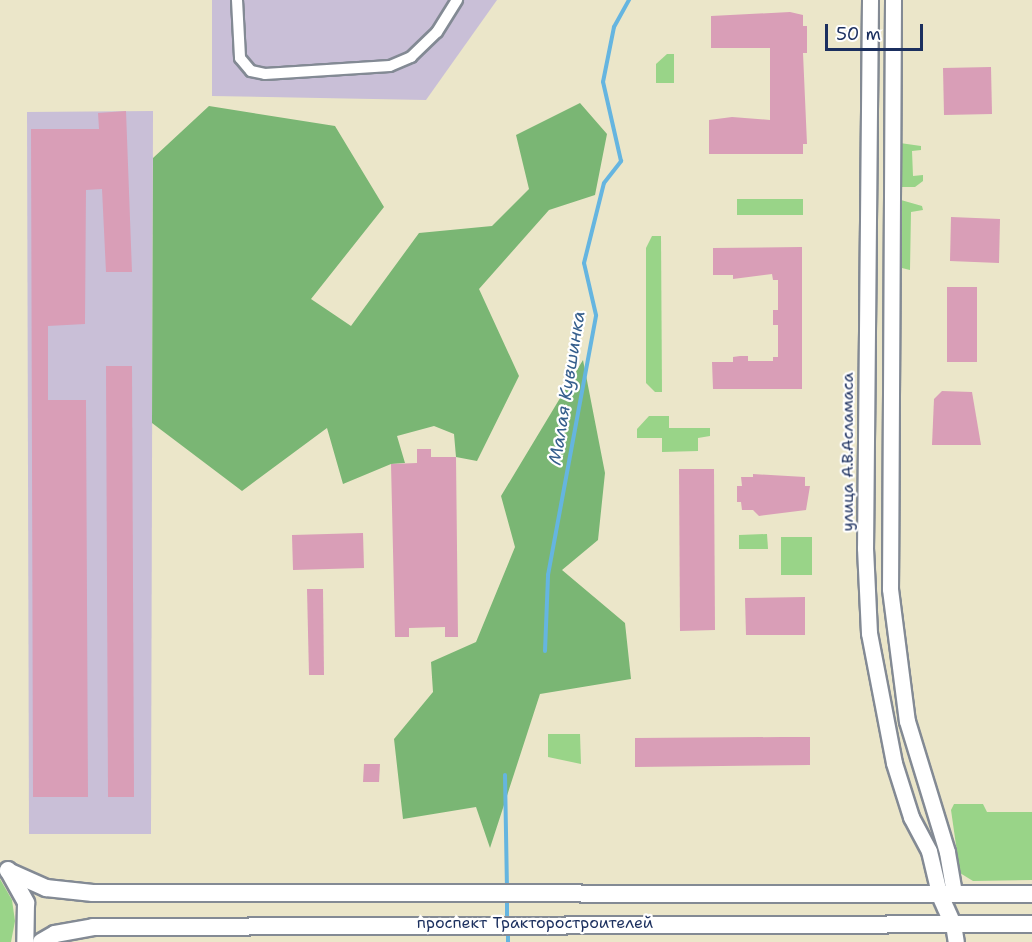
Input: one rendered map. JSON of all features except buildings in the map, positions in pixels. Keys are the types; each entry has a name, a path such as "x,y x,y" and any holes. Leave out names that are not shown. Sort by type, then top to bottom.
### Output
{"main road":[{"name":"проспект Тракторостроителей","path":"4,867 46,888 67,892 617,891 1032,894"},
{"path":"4,867 26,903 26,939"},
{"path":"947,893 953,924"},
{"name":"проспект Тракторостроителей","path":"41,942 55,934 93,927 617,923 1032,924"}],"street":[{"path":"237,0 240,58 251,71 265,75 390,66 411,57 437,32 457,0"},
{"name":"улица А.В.Асламаса","path":"870,0 866,590 875,674 889,744 911,817 947,893"},
{"path":"894,0 890,589 905,710 945,844 947,893"},
{"path":"866,590 890,589"},
{"path":"953,924 956,942"}],"shaded area":[{"path":"212,0 497,0 426,100 212,96"},
{"path":"153,111 151,834 29,834 27,112"}],"green space":[{"path":"667,54 674,54 674,83 656,83 656,64"},
{"path":"580,103 607,134 595,195 549,210 479,289 519,376 477,461 456,457 454,434 434,426 397,436 405,463 391,464 343,484 327,428 242,491 152,423 153,158 209,106 335,126 384,207 311,299 351,326 419,233 492,226 529,189 516,135"},
{"path":"900,143 921,146 921,150 912,151 913,176 923,175 923,181 915,187 902,187 899,182"},
{"path":"737,199 803,199 803,215 737,215"},
{"path":"901,200 922,206 923,210 911,212 910,270 898,267"},
{"path":"652,236 661,236 662,392 655,392 646,383 646,248"},
{"path":"583,360 605,473 598,540 562,570 625,623 631,679 540,694 490,848 476,807 403,819 394,739 433,692 431,662 476,642 515,547 501,496"},
{"path":"649,416 669,416 669,428 710,428 710,436 698,438 698,451 662,452 662,438 637,438 637,429"},
{"path":"767,534 768,549 739,549 739,535"},
{"path":"781,537 812,537 812,575 781,575"},
{"path":"548,734 580,734 581,764 548,757"},
{"path":"954,804 983,804 987,812 1032,812 1032,880 973,881 960,873 951,810"},
{"path":"0,879 12,900 15,921 11,942 0,942"}],"waterway":[{"name":"Малая Кувшинка","path":"545,651 548,575 596,315 584,263 604,183 621,161 603,82 614,27 629,0"},
{"name":"Малая Кувшинка","path":"505,775 507,890"},
{"name":"Малая Кувшинка","path":"507,898 507,920"},
{"name":"Малая Кувшинка","path":"508,931 508,942"}]}
